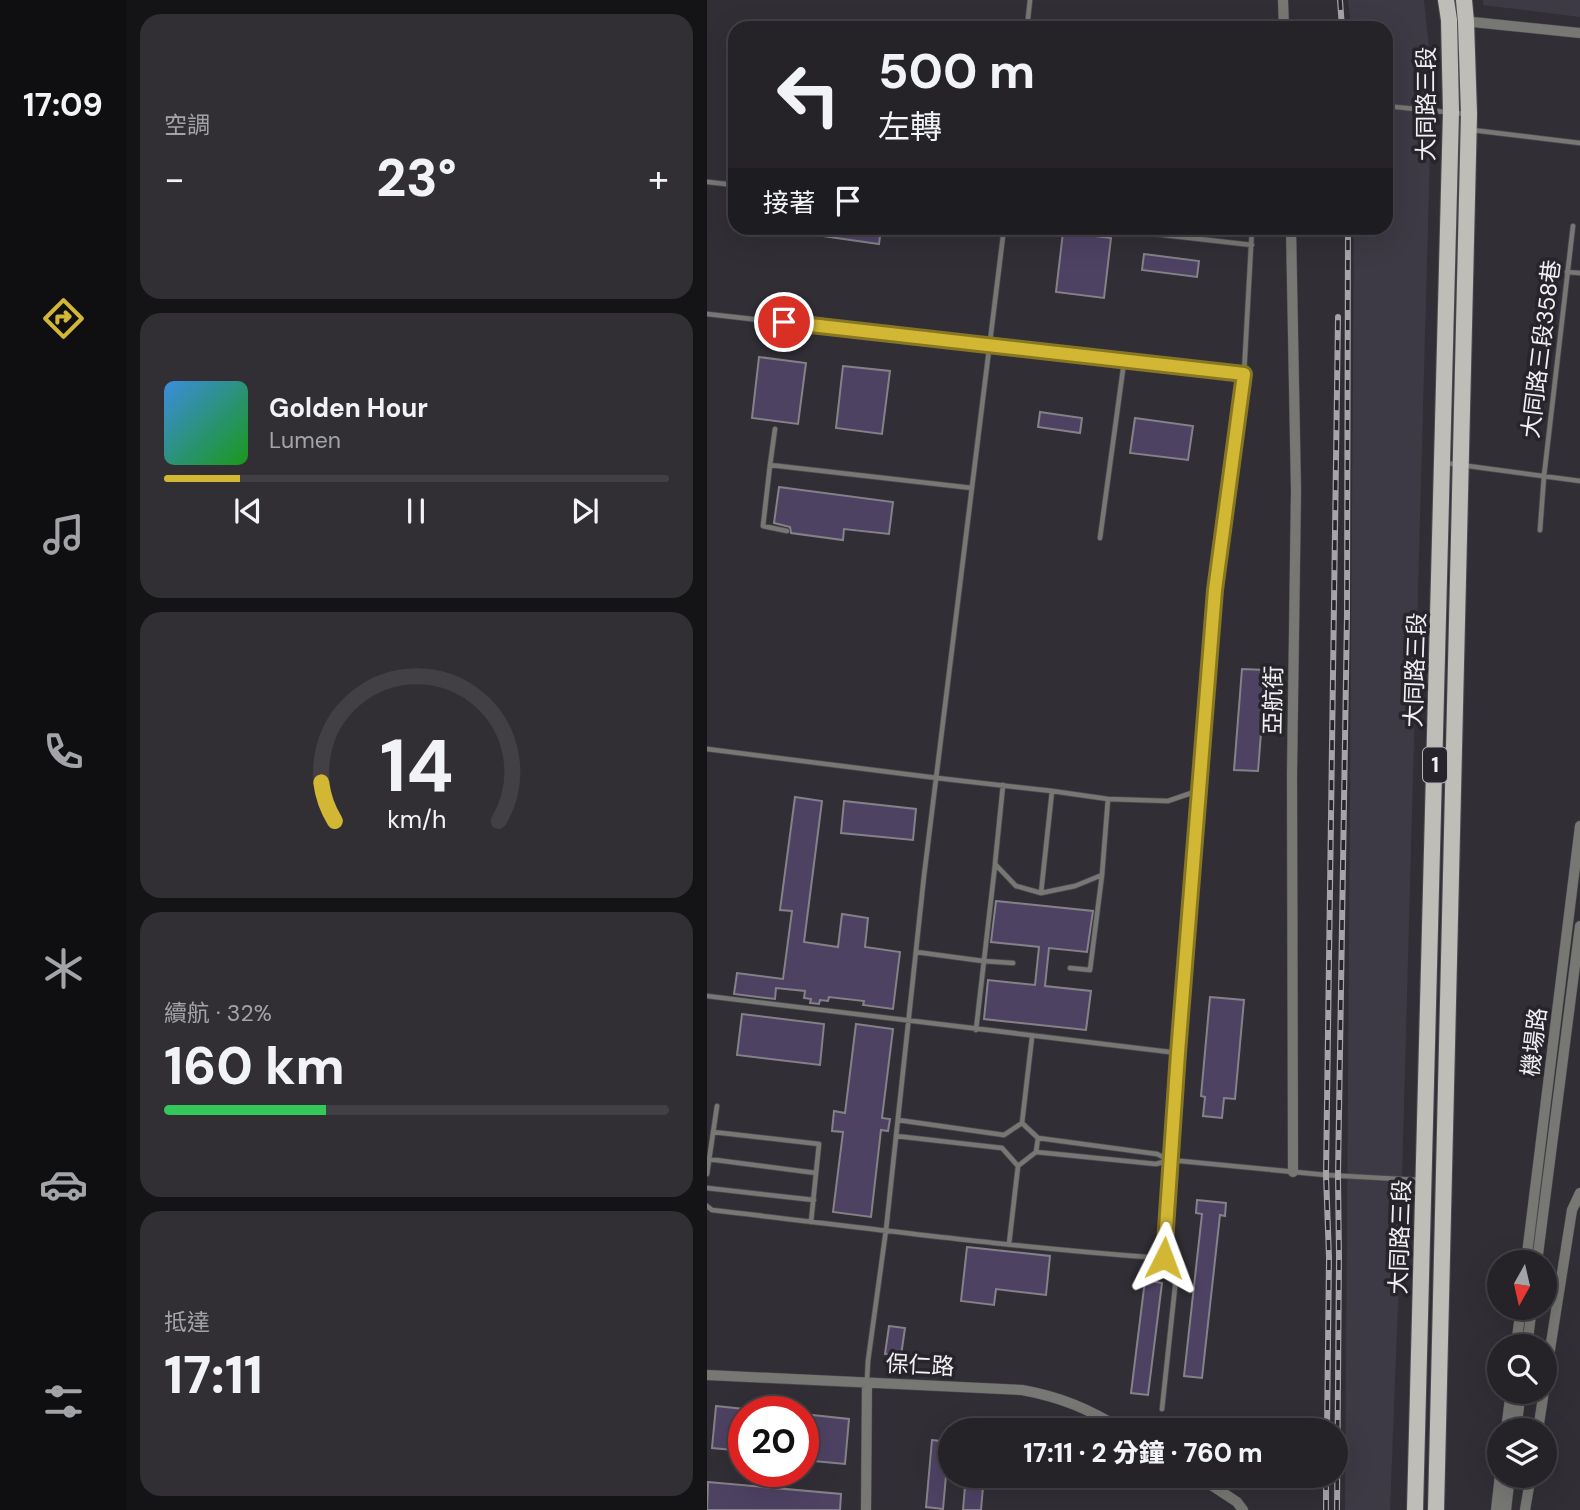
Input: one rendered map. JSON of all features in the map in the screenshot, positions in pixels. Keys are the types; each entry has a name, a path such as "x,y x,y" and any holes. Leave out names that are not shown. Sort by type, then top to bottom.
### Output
{"main road":[{"name":"大同路三段","path":"1415,1510 1451,120 1449,20 1446,0"},
{"name":"大同路三段","path":"1436,1510 1469,122 1464,0"}],"street":[{"path":"1283,0 1284,21"},
{"path":"1449,20 1580,33"},
{"name":"亞航街","path":"1291,235 1296,491 1291,774 1293,1172"},
{"name":"機場路","path":"1528,1250 1580,826"},
{"name":"機場路","path":"1539,1250 1580,926"},
{"path":"1552,1334 1572,1210 1580,1193"},
{"name":"保仁路","path":"707,1375 1022,1390 1051,1395 1105,1418"},
{"path":"866,1510 867,1382"},
{"path":"1222,1488 1243,1510"},
{"path":"1496,1510 1499,1488"},
{"path":"1506,1510 1509,1488"},
{"path":"1525,1510 1529,1488"}],"lane":[{"path":"1028,21 1030,0"},
{"path":"1393,108 1580,144"},
{"path":"1451,120 1469,122"},
{"path":"708,182 728,184"},
{"name":"大同路三段358巷","path":"1540,530 1573,226"},
{"path":"867,1382 867,1361 886,1230 916,952 1003,235"},
{"path":"1173,235 1252,245"},
{"path":"1164,1258 1215,590 1244,374 1252,235"},
{"path":"1567,272 1580,273"},
{"path":"707,314 1244,374"},
{"path":"1100,538 1124,362"},
{"path":"775,429 763,526 787,531"},
{"path":"1443,463 1580,481"},
{"path":"770,465 972,488"},
{"path":"707,749 1108,799 1168,801 1200,790"},
{"path":"976,1030 1003,785"},
{"path":"1041,893 1052,790"},
{"path":"1070,968 1090,970 1108,799"},
{"path":"996,864 1016,886 1041,893 1075,886 1102,875"},
{"path":"916,952 1013,963"},
{"path":"707,996 1178,1053"},
{"path":"898,1120 1004,1135 1022,1123 1032,1036"},
{"path":"707,1174 717,1106"},
{"path":"1022,1123 1038,1138 1157,1154 1170,1160 1293,1172 1444,1182"},
{"path":"713,1132 819,1144 811,1222"},
{"path":"1002,1148 1004,1135"},
{"path":"896,1136 1002,1148 1018,1166"},
{"path":"1036,1152 1038,1138"},
{"path":"1009,1244 1018,1166 1036,1152 1156,1164 1170,1160"},
{"path":"708,1159 816,1172"},
{"path":"707,1188 814,1200"},
{"path":"707,1206 712,1210 811,1222 1178,1259 1162,1409"}],"shaded area":[{"path":"1348,0 1424,0 1432,78 1400,1252 1390,1510 1345,1510 1345,1488 1348,1488 1348,1418 1346,1418 1354,235 1393,235 1393,21 1350,21"},
{"path":"1483,0 1580,0 1580,17 1483,5"}],"building":[{"path":"822,235 880,235 879,244"},
{"path":"1063,235 1111,238 1104,298 1056,292"},
{"path":"1144,254 1199,261 1197,277 1142,270"},
{"path":"759,357 806,363 798,424 752,418"},
{"path":"843,366 890,371 882,434 836,428"},
{"path":"1040,412 1082,418 1080,433 1038,427"},
{"path":"1135,418 1193,426 1188,460 1130,453"},
{"path":"779,487 893,502 889,534 844,529 843,540 791,533 790,527 774,523"},
{"path":"1242,669 1266,670 1258,771 1234,770"},
{"path":"795,797 822,801 804,942 838,947 842,914 868,918 865,947 900,952 893,1009 863,1005 864,1001 829,997 828,1001 820,1000 819,1004 810,1003 811,999 804,998 805,991 776,988 775,999 734,994 737,973 783,979 792,911 780,910"},
{"path":"844,801 916,809 913,840 841,833"},
{"path":"996,901 1093,911 1087,952 1049,948 1045,986 1091,991 1086,1030 984,1019 988,980 1035,985 1039,947 991,942"},
{"path":"1210,997 1244,1000 1235,1099 1224,1098 1222,1118 1203,1116 1205,1097 1201,1096"},
{"path":"742,1014 824,1024 820,1065 737,1055"},
{"path":"856,1024 893,1029 882,1118 890,1119 888,1131 881,1130 871,1217 833,1212 843,1132 832,1131 834,1111 845,1113"},
{"path":"1197,1200 1226,1203 1225,1216 1220,1215 1202,1378 1184,1376 1202,1214 1196,1213"},
{"path":"967,1247 1050,1256 1046,1295 996,1289 994,1305 961,1301"},
{"path":"1145,1280 1162,1283 1148,1395 1131,1393"},
{"path":"889,1326 905,1328 901,1356 885,1354"},
{"path":"716,1406 728,1407 728,1450 712,1448"},
{"path":"819,1416 849,1419 845,1464 819,1462"},
{"path":"932,1440 938,1441 938,1488 945,1488 943,1509 926,1507"},
{"path":"708,1482 728,1484 728,1487 763,1487 841,1494 840,1510 707,1510"},
{"path":"965,1488 983,1488 981,1510 963,1510"}],"railway":[{"path":"1340,0 1342,21"},
{"path":"1337,1510 1338,1176 1347,615 1348,235"},
{"path":"1327,1418 1329,1258 1326,1175 1338,317"},
{"path":"1326,1488 1326,1510"}],"route":[{"path":"784,322 1244,374 1215,590 1164,1258"}]}
